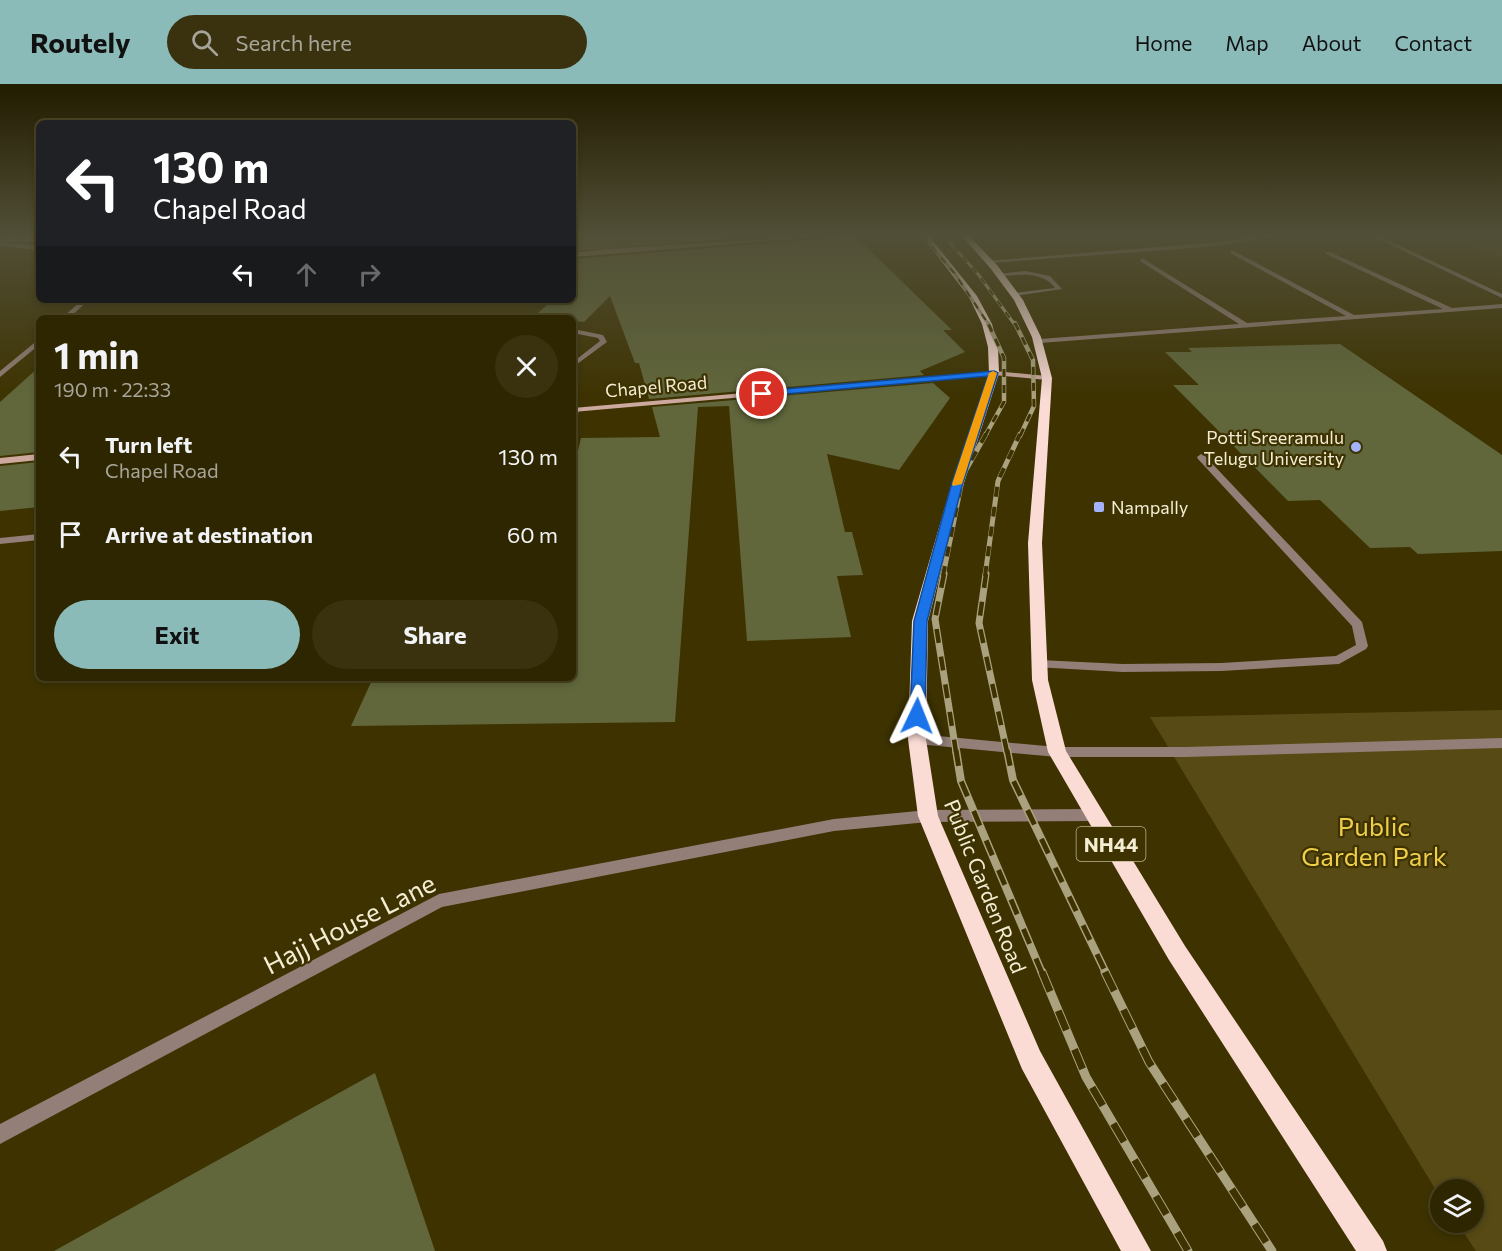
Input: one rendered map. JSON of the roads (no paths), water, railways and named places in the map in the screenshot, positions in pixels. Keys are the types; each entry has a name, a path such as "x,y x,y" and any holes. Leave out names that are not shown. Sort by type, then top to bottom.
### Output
{"highway":[{"path":"969,290 987,324 993,347 994,373"},
{"name":"NH44","path":"1013,290 1040,341 1047,378 1035,543 1040,680 1057,752 1177,953 1373,1251"},
{"name":"Public Garden Road","path":"994,373 957,486 921,621 916,740 928,816 1031,1060 1137,1251"}],"main road":[{"name":"Chapel Road","path":"576,413 994,373 1047,378"},
{"path":"0,461 36,457"}],"street":[{"path":"1015,294 1046,290"},
{"path":"1190,290 1245,325"},
{"path":"1303,290 1352,317"},
{"path":"1409,290 1454,311"},
{"path":"68,315 82,303"},
{"path":"1040,341 1502,306"},
{"path":"576,332 601,336 604,342 576,363"},
{"path":"0,375 36,344"},
{"path":"1039,664 1123,669 1221,667 1339,660 1362,646 1358,625 1201,457"},
{"path":"0,541 36,537"},
{"path":"916,740 1057,752 1186,752 1502,743"},
{"name":"Hajj House Lane","path":"0,1134 439,901 834,825 928,816 1094,815"}],"railway":[{"path":"966,290 989,325"},
{"path":"990,290 1015,325"},
{"path":"1015,323 1033,360 1034,406 1020,436"},
{"path":"985,436 1004,402 1004,358 989,325"},
{"path":"943,576 963,475 986,434"},
{"path":"985,576 998,481 1020,434"},
{"path":"944,574 935,619 956,752"},
{"path":"986,574 979,623 1007,752"},
{"path":"956,750 961,781 1042,973"},
{"path":"1007,750 1013,780 1106,973"},
{"path":"1042,972 1086,1077 1188,1251"},
{"path":"1105,972 1149,1062 1272,1251"}],"place":[{"name":"Potti Sreeramulu Telugu University","path":"1356,447"},
{"name":"Nampally","path":"1099,507"}],"park label":[{"name":"Public Garden Park","path":"1374,840"}]}
